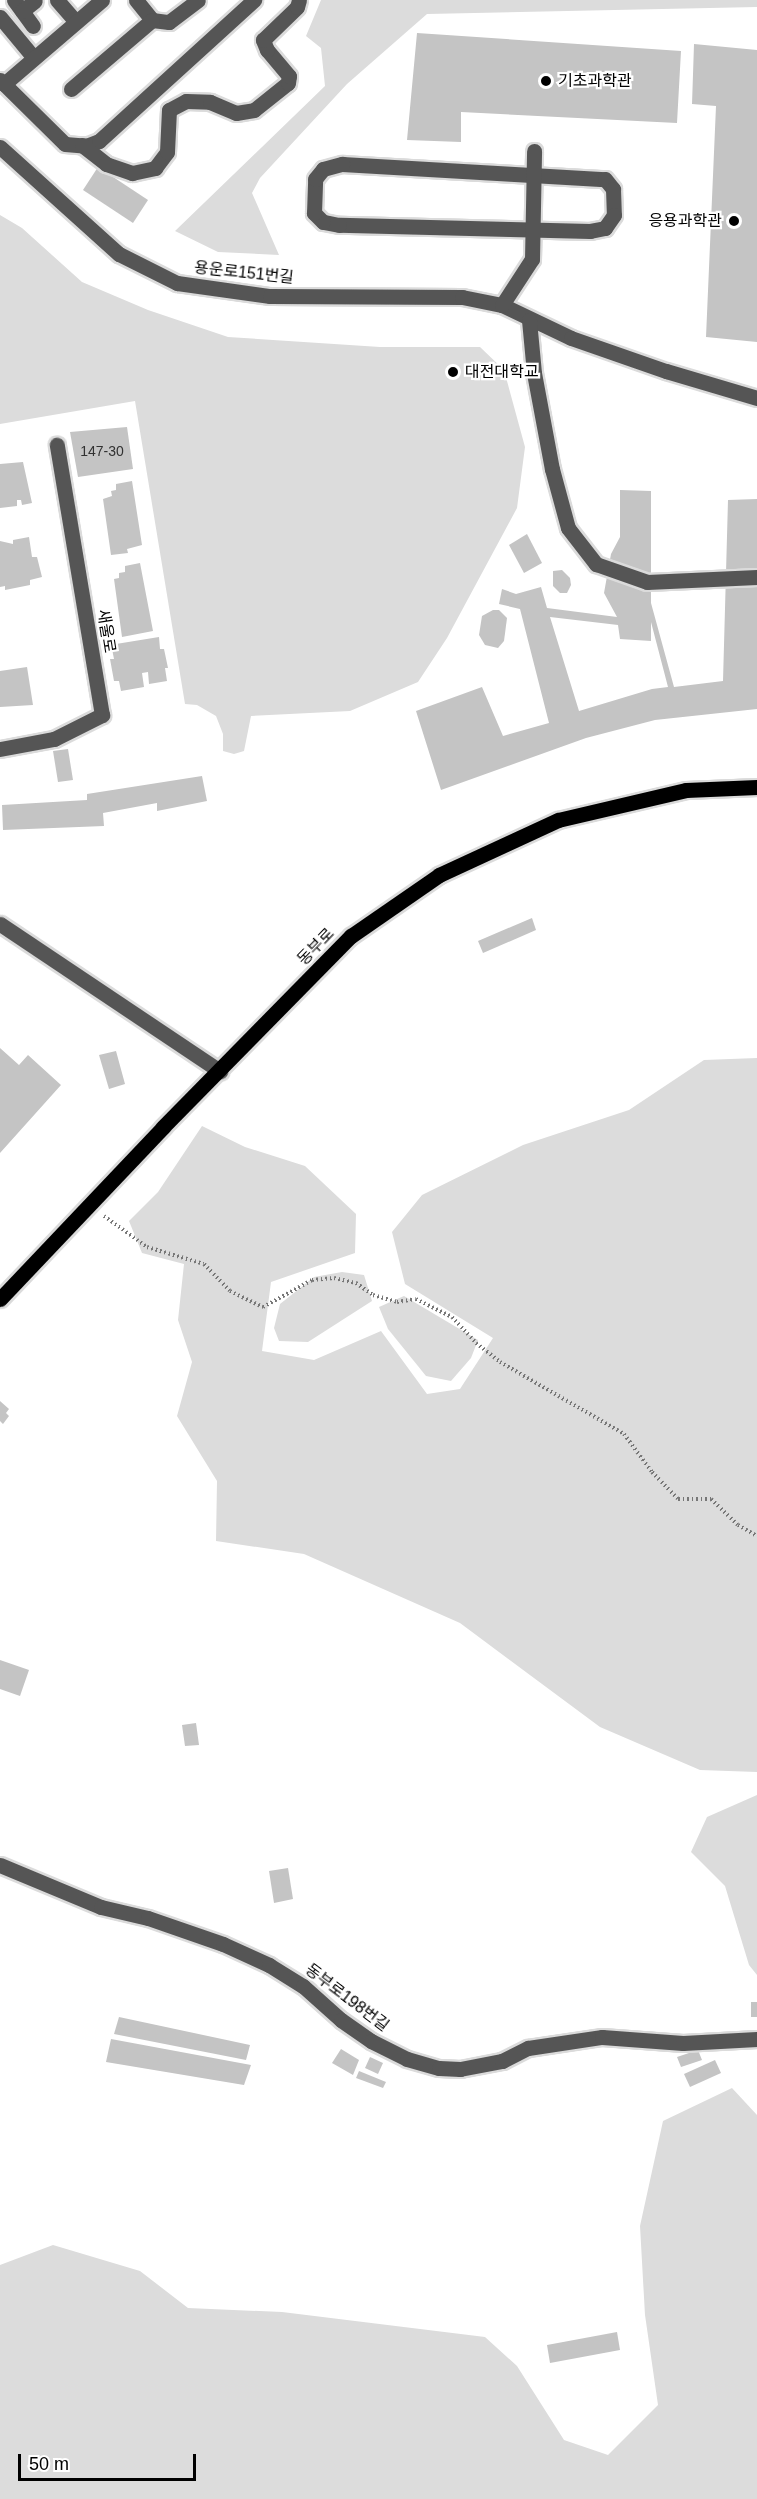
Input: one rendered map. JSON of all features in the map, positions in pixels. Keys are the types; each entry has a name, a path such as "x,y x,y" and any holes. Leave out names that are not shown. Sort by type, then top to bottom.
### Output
{"main road":[{"name":"동부로","path":"0,1299 351,936 439,875 558,820 686,790 757,787"}],"street":[{"path":"57,0 76,22"},
{"path":"102,0 2,82 65,144 82,145 99,141 254,0"},
{"path":"136,0 152,20 169,22 198,0"},
{"path":"82,145 106,164 132,173 155,168 167,152 169,110 186,101 210,102 236,113 254,110 288,83 289,75 267,50 263,40 297,7 299,0"},
{"path":"33,26 18,6 35,1"},
{"path":"0,17 34,58"},
{"path":"71,89 152,20"},
{"name":"용운로151번길","path":"0,147 119,254 177,284 258,295 462,297 502,305 529,320 572,338 666,371 757,398"},
{"path":"502,305 532,259 534,151"},
{"path":"342,164 605,179 613,189 614,215 605,228 533,230 339,225 323,222 314,213 315,178 323,169 342,164"},
{"path":"529,320 534,373 552,469 568,528 596,564 647,582 757,577"},
{"name":"새울로","path":"0,749 54,740 102,715 57,445"},
{"path":"0,924 220,1071"},
{"name":"동부로198번길","path":"0,1865 101,1907 147,1918 223,1944 269,1965 303,1986 341,2020 371,2041 407,2059 439,2068 460,2069 481,2066 502,2061 528,2048 602,2037 683,2043 757,2039"}],"path":[{"path":"89,1205 147,1247 204,1264 230,1291 263,1307 312,1280 334,1278 356,1283 373,1295 397,1302 416,1299 425,1303 452,1317 476,1343 500,1362 624,1434 652,1472 678,1499 711,1499 738,1525 757,1536"}],"shaded area":[{"path":"321,0 757,0 757,7 427,14 347,84 260,178 252,193 279,255 218,252 175,231 325,86 321,48 306,36"},
{"path":"0,215 22,228 82,282 148,310 228,337 380,347 480,347 504,370 525,447 517,508 447,638 418,682 350,711 251,716 244,751 234,754 223,751 223,734 216,716 197,705 185,704 135,401 0,424"},
{"path":"757,1058 757,1772 700,1770 600,1727 460,1623 304,1554 216,1541 217,1481 177,1416 192,1362 178,1320 184,1264 142,1253 129,1221 158,1192 202,1126 245,1147 305,1166 356,1214 355,1253 271,1282 262,1351 314,1360 381,1331 427,1394 460,1389 493,1338 405,1284 392,1232 422,1195 523,1145 629,1110 704,1060"},
{"path":"342,1272 364,1275 372,1301 308,1342 279,1341 274,1328 280,1304 314,1277"},
{"path":"404,1296 478,1340 471,1358 451,1381 426,1376 388,1329 379,1307"},
{"path":"757,1795 757,1975 749,1965 725,1886 691,1852 707,1817"},
{"path":"732,2088 757,2115 757,2499 0,2499 0,2265 53,2245 140,2271 188,2308 282,2312 485,2337 517,2366 564,2440 608,2455 658,2405 645,2315 640,2226 663,2121"}],"building":[{"name":"기초과학관","path":"417,33 681,51 677,123 461,112 461,142 407,140"},
{"name":"응용과학관","path":"694,44 757,50 757,342 706,337 716,106 692,104"},
{"path":"98,167 148,200 133,223 83,190"},
{"path":"127,427 133,469 78,477 70,432"},
{"path":"23,462 32,503 22,505 21,500 17,500 17,506 0,508 0,464"},
{"path":"132,481 142,545 127,549 128,553 111,555 103,499 112,496 111,491 116,490 116,484"},
{"path":"620,490 651,491 651,603 674,687 723,681 728,500 757,499 757,709 655,720 586,738 441,790 416,711 482,687 503,736 549,723 520,609 499,604 502,589 516,594 541,587 547,608 617,617 604,593 611,554 620,537","holes":["550,617 618,625 620,639 651,641 651,622 668,687 652,689 579,711"]},
{"path":"527,534 542,563 524,573 509,545"},
{"path":"29,537 32,557 37,557 42,577 30,580 30,585 5,590 5,586 0,587 0,541 13,544 13,540"},
{"path":"140,563 153,631 122,637 114,579 119,578 119,573 125,572 125,566"},
{"path":"562,570 570,578 571,585 567,593 560,593 553,586 553,571"},
{"path":"493,610 499,610 507,618 504,641 498,648 485,645 479,635 482,616"},
{"path":"159,637 160,649 164,649 168,668 165,668 167,681 149,684 148,672 142,673 144,687 121,691 119,681 114,681 110,659 114,659 112,649 117,649 116,644"},
{"path":"27,667 33,705 0,707 0,671"},
{"path":"68,749 73,780 58,782 53,751"},
{"path":"202,776 207,801 157,811 157,803 103,813 104,826 3,830 2,805 87,800 87,794"},
{"path":"532,918 536,930 483,953 478,941"},
{"path":"0,1048 19,1065 28,1055 61,1085 0,1153"},
{"path":"116,1051 125,1084 109,1089 99,1055"},
{"path":"0,1401 9,1409 6,1413 9,1416 3,1424 0,1421"},
{"path":"0,1660 29,1670 20,1696 0,1689"},
{"path":"196,1723 199,1745 185,1746 182,1725"},
{"path":"288,1868 293,1899 274,1903 269,1871"},
{"path":"751,2002 757,2002 757,2017 751,2017"},
{"path":"119,2017 250,2045 246,2060 114,2034"},
{"path":"111,2039 251,2065 244,2085 106,2062"},
{"path":"341,2049 359,2060 353,2075 332,2063"},
{"path":"698,2050 702,2060 681,2067 677,2057"},
{"path":"370,2057 383,2063 378,2074 365,2068"},
{"path":"715,2060 721,2073 690,2087 684,2074"},
{"path":"359,2071 386,2082 383,2088 356,2078"},
{"path":"617,2332 620,2350 550,2363 547,2345"}],"place":[{"name":"기초과학관","path":"546,81"},
{"name":"응용과학관","path":"734,221"},
{"name":"대전대학교","path":"453,372"}]}
